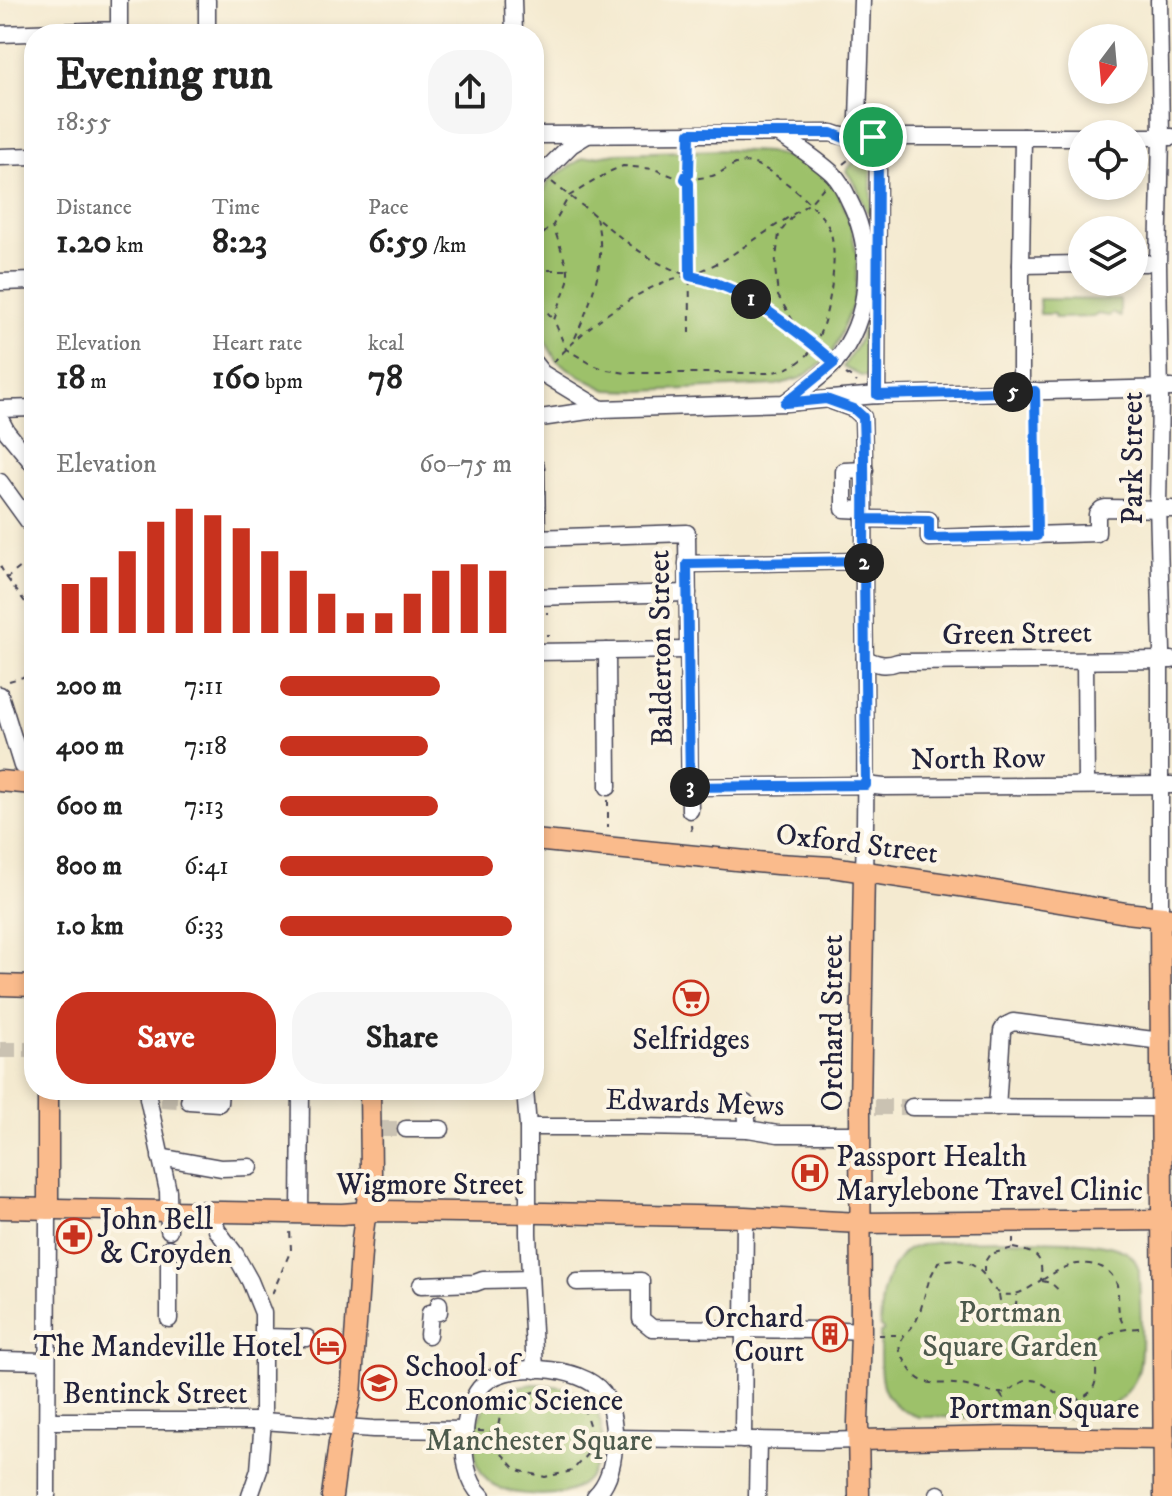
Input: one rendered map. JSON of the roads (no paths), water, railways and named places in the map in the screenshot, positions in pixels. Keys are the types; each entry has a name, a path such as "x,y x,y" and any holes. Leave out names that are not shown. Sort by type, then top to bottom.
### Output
{"main road":[{"path":"0,781 24,783"},
{"name":"Oxford Street","path":"544,841 864,871 1166,918"},
{"name":"Orchard Street","path":"860,1223 861,1134 868,1107 864,871"},
{"name":"Portman Square","path":"859,1440 1010,1437 1168,1439 1165,1102 1161,1041 1166,918"},
{"path":"0,985 24,986"},
{"path":"48,1100 48,1209"},
{"path":"332,1496 339,1443 351,1395 362,1239 376,1129 372,1100"},
{"name":"Wigmore Street","path":"0,1208 48,1209 169,1221 212,1212 342,1214 366,1211 745,1217 860,1223"},
{"path":"859,1496 860,1223 1167,1220"},
{"path":"1164,1496 1168,1439"}],"street":[{"path":"119,0 119,24"},
{"path":"207,0 207,24"},
{"path":"513,0 514,24"},
{"path":"862,0 858,118 872,141 877,390"},
{"name":"Park Street","path":"1163,1 1166,137 1153,263 1160,273 1166,388 1162,643 1166,660 1166,918"},
{"path":"0,34 24,34"},
{"path":"832,133 858,118"},
{"path":"544,175 564,151 590,133"},
{"path":"778,133 834,175 854,209 863,239 867,269 861,309 850,337 834,363 785,403"},
{"path":"544,136 832,133 844,138 872,141 1068,137"},
{"path":"1023,137 1021,265 1028,392"},
{"path":"0,157 24,156"},
{"path":"1021,265 1068,264"},
{"path":"0,282 24,281"},
{"path":"544,374 601,409"},
{"path":"544,418 601,409 785,403 877,390 1028,392 1166,388"},
{"path":"826,399 854,409 863,417 864,871"},
{"path":"0,409 24,408"},
{"path":"0,419 24,453"},
{"path":"0,482 24,515"},
{"path":"864,514 929,520 929,538 1097,533 1097,518 1102,509 1165,509"},
{"name":"Balderton Street","path":"544,538 687,533 690,810"},
{"path":"687,564 864,561"},
{"path":"544,597 688,593"},
{"path":"544,652 688,650"},
{"path":"607,651 608,787"},
{"name":"Green Street","path":"865,659 878,665 898,662 1166,660"},
{"path":"1085,661 1086,784"},
{"path":"2,689 8,724 22,766"},
{"name":"North Row","path":"690,787 1166,784"},
{"path":"997,1108 1002,1031 1013,1022 1161,1041"},
{"path":"153,1100 168,1191 169,1221"},
{"path":"189,1101 219,1103 219,1100"},
{"path":"294,1214 300,1100"},
{"path":"526,1100 535,1370"},
{"path":"912,1107 997,1108 1165,1102"},
{"path":"745,1103 748,1129"},
{"name":"Edwards Mews","path":"528,1127 748,1129 778,1134 861,1134"},
{"path":"406,1129 441,1129"},
{"path":"160,1157 221,1168 250,1167"},
{"path":"47,1496 48,1209"},
{"path":"212,1212 217,1230 250,1281 263,1313 263,1421 259,1470 250,1496"},
{"path":"745,1217 750,1440 757,1496"},
{"path":"169,1248 169,1319"},
{"path":"428,1335 430,1313 439,1312 434,1291 483,1280 530,1279"},
{"path":"577,1282 641,1281 641,1319 652,1328 818,1330"},
{"path":"263,1337 307,1338"},
{"path":"0,1360 47,1361"},
{"path":"482,1496 472,1485 467,1468 470,1408 480,1388 490,1379 505,1373 535,1370 561,1371 590,1381 604,1394 613,1421 614,1438 610,1474 595,1496"},
{"name":"Bentinck Street","path":"47,1421 263,1421 470,1431"},
{"path":"614,1438 859,1440"}],"tunnel":[{"path":"0,1050 24,1050"},
{"path":"175,1100 189,1101"},
{"path":"875,1107 912,1107"},
{"path":"381,1129 406,1129"}],"place":[{"name":"Selfridges","path":"691,998"},
{"name":"Passport Health Marylebone Travel Clinic","path":"810,1173"},
{"name":"John Bell & Croyden","path":"74,1236"},
{"name":"Orchard Court","path":"830,1334"},
{"name":"The Mandeville Hotel","path":"328,1346"},
{"name":"School of Economic Science","path":"379,1383"}],"park label":[{"name":"Portman Square Garden","path":"1010,1329"},
{"name":"Manchester Square","path":"539,1440"}]}
